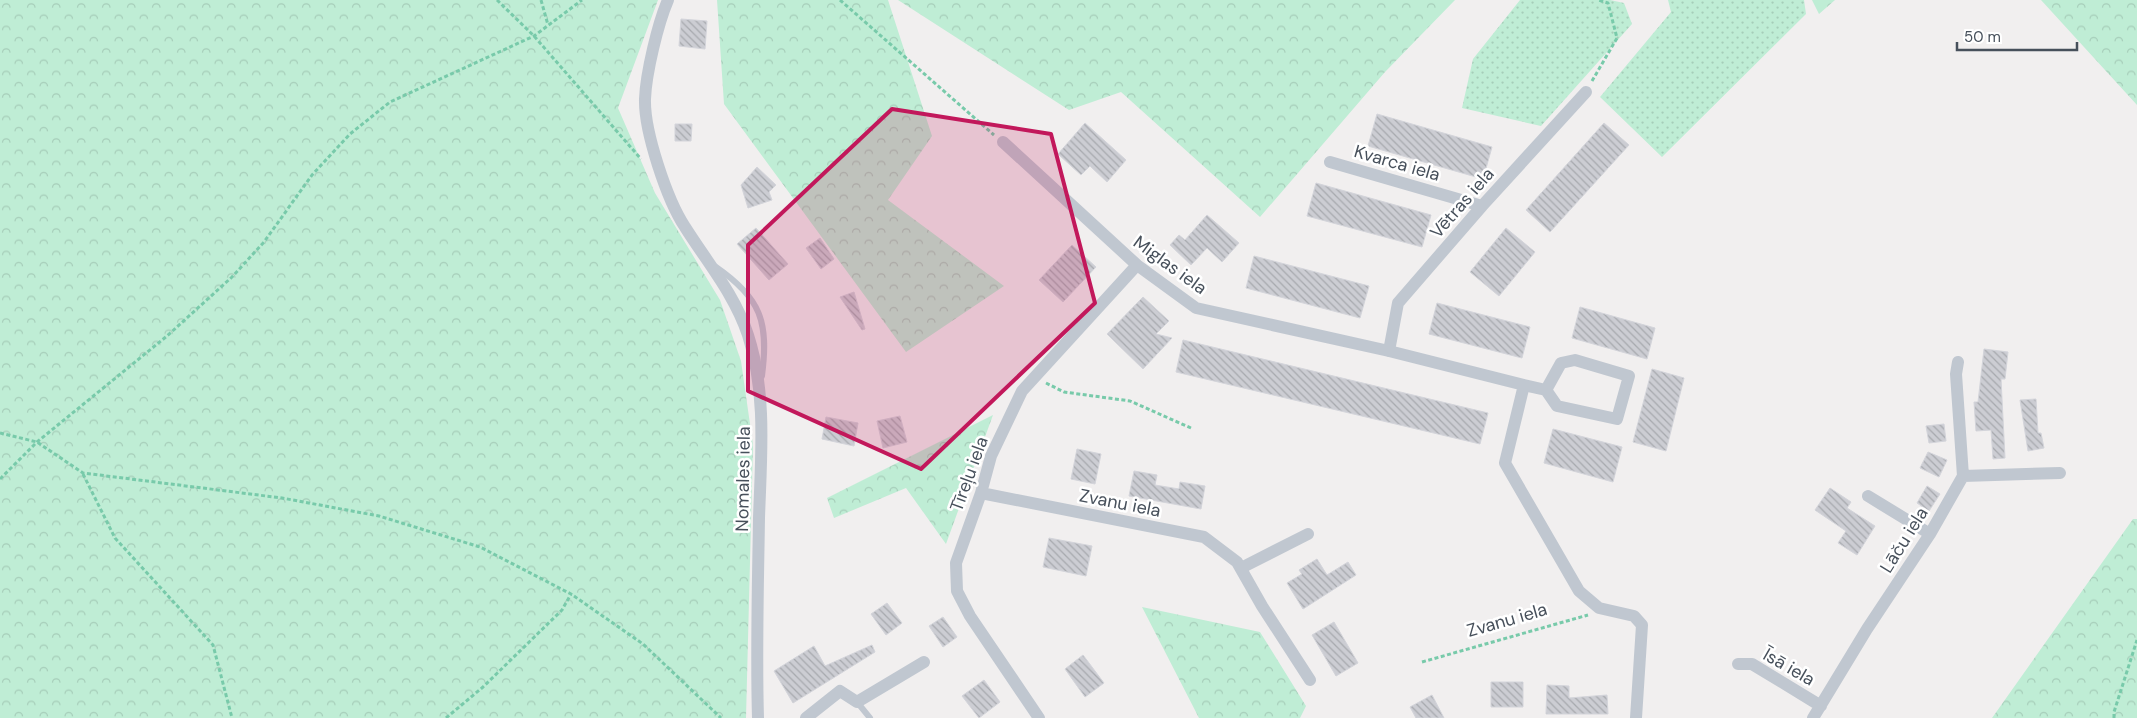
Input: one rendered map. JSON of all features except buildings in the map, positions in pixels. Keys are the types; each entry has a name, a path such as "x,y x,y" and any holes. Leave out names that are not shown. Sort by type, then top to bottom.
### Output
{"street":[{"path":"668,0 648,70 645,100 649,128 663,184 684,226 732,300 747,333 760,387"},
{"name":"Vētras iela","path":"1389,351 1398,303 1482,206 1586,92"},
{"name":"Miglas iela","path":"1003,142 1137,265 1196,308 1389,351 1546,390"},
{"name":"Kvarca iela","path":"1330,162 1482,206"},
{"name":"Tīreļu iela","path":"1039,718 970,616 957,591 956,563 981,493 991,456 1022,391 1137,265"},
{"path":"1575,360 1629,376 1617,419 1557,406 1546,390 1561,363 1575,360"},
{"path":"1958,362 1956,374 1963,476 2060,473"},
{"path":"1524,385 1505,463 1579,591 1599,608 1634,616 1642,625 1636,718"},
{"name":"Nomales iela","path":"758,718 762,440 760,387"},
{"name":"Lāču iela","path":"1813,718 1867,629 1930,534 1963,476"},
{"name":"Zvanu iela","path":"981,493 1204,537 1238,562 1310,680"},
{"path":"1868,496 1930,534"},
{"path":"1241,568 1308,534"},
{"path":"806,718 840,691 857,702 924,662"},
{"name":"Īsā iela","path":"1738,664 1752,664 1821,706"}],"lane":[{"name":"Nomales iela","path":"709,262 735,281 758,309 763,330 764,359 760,387"},
{"path":"857,702 870,718"}],"path":[{"path":"497,0 534,36 647,166 659,168"},
{"path":"541,0 548,25"},
{"path":"0,479 37,442 167,336 232,277 264,242 312,175 350,134 390,102 534,36 582,0"},
{"path":"840,0 1003,142"},
{"path":"1586,92 1617,38 1608,3 1598,0"},
{"path":"1035,376 1064,392 1130,401 1191,428"},
{"path":"0,433 37,442 83,474 282,498 379,516 480,547 571,594 643,644 721,718"},
{"path":"83,474 114,538 213,645 232,718"},
{"path":"446,718 483,687 562,610 571,594"},
{"name":"Zvanu iela","path":"1422,662 1586,616 1599,608"},
{"path":"2114,718 2114,712 2137,643"}],"highlighted area":[{"path":"892,109 1051,134 1095,303 921,469 748,391 748,245"}],"green space":[{"path":"0,0 658,0 618,108 655,193 720,300 741,361 753,445 746,718 0,718"},
{"path":"717,0 888,0 932,136 888,200 1004,286 906,352 724,104"},
{"path":"898,0 1455,0 1385,72 1260,217 1121,92 1069,110"},
{"path":"1520,0 1610,0 1624,3 1632,24 1541,126 1462,108 1473,59"},
{"path":"1668,0 1804,0 1806,14 1662,157 1600,97 1671,12"},
{"path":"1812,0 1835,0 1819,14"},
{"path":"2041,0 2137,0 2137,105"},
{"path":"993,415 946,544 906,488 834,518 827,498"},
{"path":"2133,519 2137,519 2137,718 1992,718"},
{"path":"1142,607 1260,632 1306,706 1300,718 1199,718"}]}
